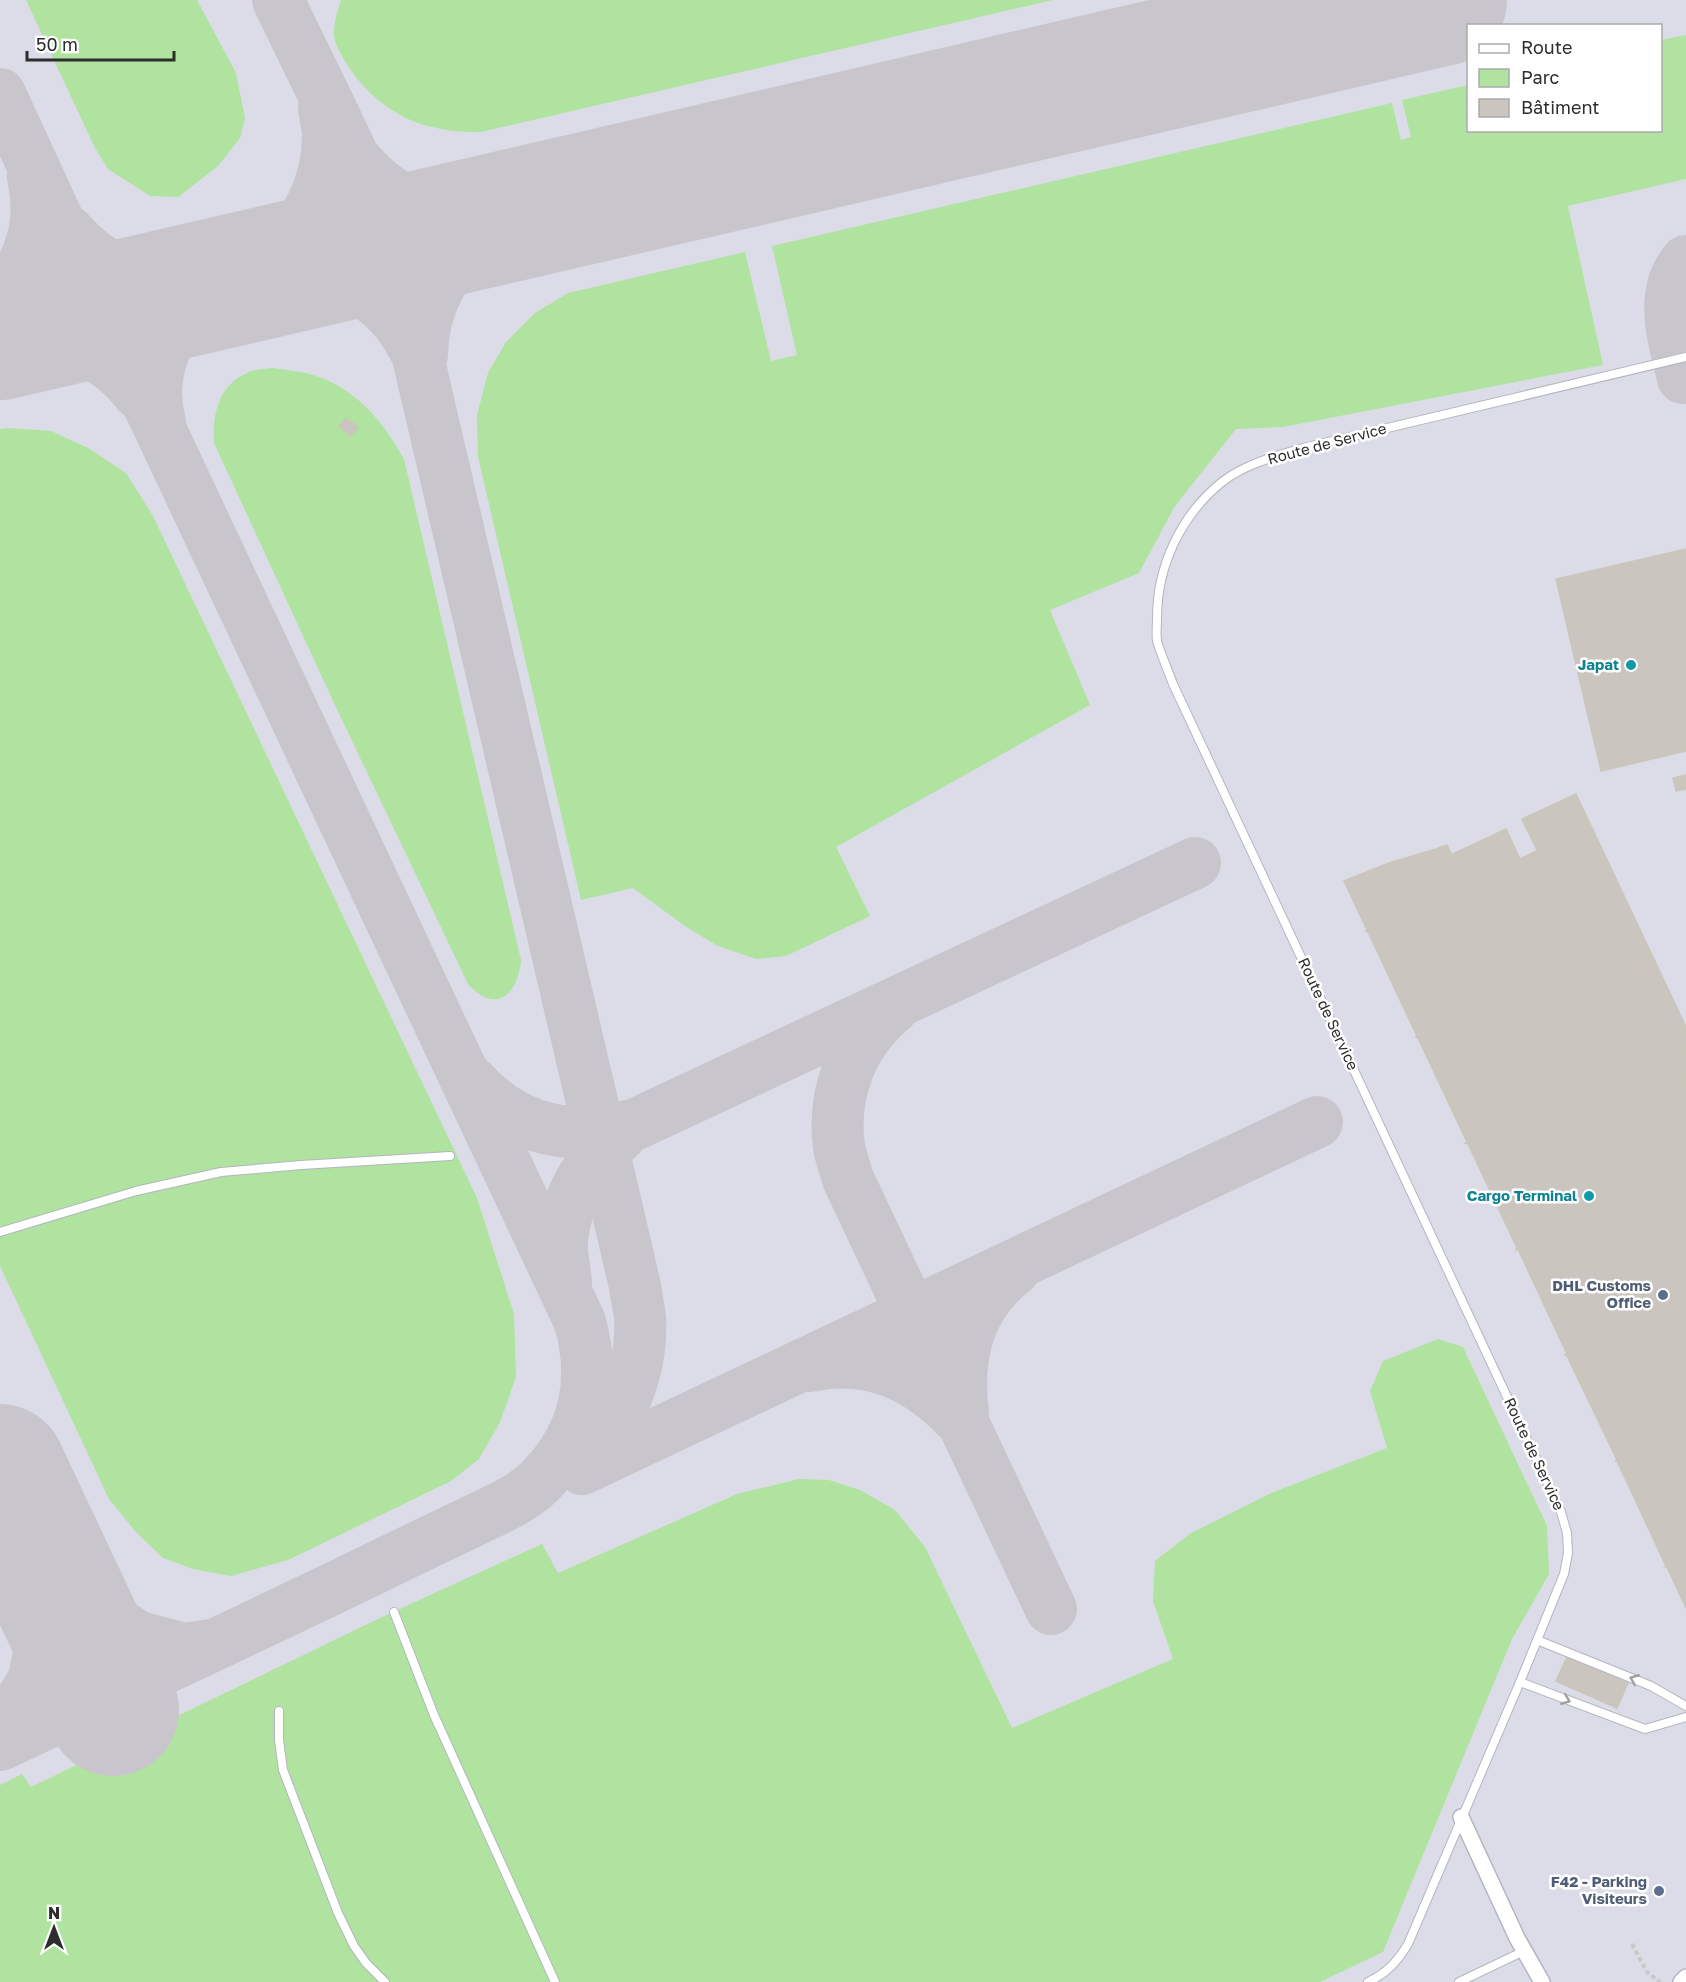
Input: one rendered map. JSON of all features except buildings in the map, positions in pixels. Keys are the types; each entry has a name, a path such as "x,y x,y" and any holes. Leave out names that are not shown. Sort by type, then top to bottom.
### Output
{"street":[{"path":"1461,1817 1524,1951 1542,1982"},
{"path":"1681,1982 1686,1977"}],"lane":[{"name":"Route de Service","path":"1368,1982 1381,1976 1397,1962 1408,1944 1564,1574 1568,1553 1567,1533 1561,1512 1173,684 1157,639 1157,594 1167,558 1183,527 1201,502 1224,481 1260,462 1303,448 1686,357"},
{"path":"0,1232 136,1191 221,1172 450,1156"},
{"path":"394,1612 434,1715 555,1982"},
{"path":"1537,1640 1651,1686 1686,1706"},
{"path":"1520,1682 1645,1729 1686,1717"},
{"path":"279,1711 279,1740 283,1770 338,1913 354,1946 366,1963 385,1982"},
{"path":"1459,1982 1524,1951"}],"path":[{"path":"1632,1944 1647,1972 1660,1982"}],"shaded area":[{"path":"0,0 1686,0 1686,1982 0,1982"}],"green space":[{"path":"26,0 197,0 236,73 245,118 240,138 218,166 178,197 150,196 108,169 95,148"},
{"path":"341,0 1053,0 481,132 461,132 424,125 407,118 391,110 363,85 350,69 336,44 334,27"},
{"path":"1686,35 1686,179 1568,206 1603,365 1283,427 1236,429 1175,506 1139,573 1050,610 1090,705 836,847 870,916 786,956 756,959 718,946 685,926 633,888 581,900 478,457 477,415 488,373 506,342 535,313 568,293 745,252 771,361 797,355 772,246 1392,103 1401,140 1411,137 1402,100 1467,85 1467,132 1662,132 1662,40"},
{"path":"272,368 310,374 354,396 387,431 404,459 521,960 515,983 504,997 488,998 468,984 334,703 214,443 214,421 224,392 239,377 249,372"},
{"path":"0,429 51,431 90,449 126,473 153,516 477,1198 514,1314 516,1377 500,1422 479,1459 451,1481 288,1560 231,1576 193,1569 163,1558 135,1531 109,1499 0,1266"},
{"path":"1438,1339 1463,1347 1547,1526 1549,1574 1512,1639 1383,1952 1320,1982 0,1982 0,1785 22,1774 31,1787 382,1617 542,1544 558,1573 737,1494 799,1479 829,1480 860,1490 895,1510 925,1547 1012,1728 1173,1659 1153,1601 1155,1561 1191,1533 1269,1494 1387,1448 1370,1391 1383,1361"}],"taxiway":[{"path":"278,0 358,168 398,272 635,1286 640,1318 640,1339 632,1380 616,1418 591,1451 575,1465"},
{"path":"1241,47 1275,25 1296,0"},
{"path":"0,94 580,1322 587,1364 584,1404 570,1442 544,1477 521,1496 305,1602 0,1745"},
{"path":"192,290 257,265 279,249 303,221 312,206 324,171 328,136 324,108"},
{"path":"356,160 373,178 391,192 410,203 429,210 471,216 518,214"},
{"path":"0,304 21,269 32,241 37,212 33,177"},
{"path":"422,355 423,337 432,302 449,271 460,257 487,233 533,211"},
{"path":"68,231 103,262 140,279 182,284 228,280"},
{"path":"1683,378 1673,333 1670,303 1677,274 1686,261"},
{"path":"259,274 312,273 349,284 363,291 387,310 413,347"},
{"path":"160,423 156,400 157,378 162,357 171,338 183,320 198,305 236,281"},
{"path":"0,338 39,337 76,347 110,366 138,393"},
{"path":"470,1080 506,1111 546,1128 567,1132 589,1132 612,1130 636,1124 1195,863"},
{"path":"892,1009 865,1037 848,1071 839,1108 838,1127 841,1155 848,1179 1051,1609"},
{"path":"582,1469 1317,1122"},
{"path":"566,1283 562,1240 573,1196 588,1169 620,1136"},
{"path":"963,1414 961,1373 968,1334 985,1300 1014,1270"},
{"path":"809,1366 852,1363 890,1371 925,1389 957,1417"},
{"path":"20,1513 40,1550 95,1608 138,1637 184,1649 212,1645"},
{"path":"0,1730 9,1721 34,1679 45,1622 34,1553 27,1534"}],"runway":[{"path":"0,334 1441,0"},
{"path":"0,1470 113,1710"}],"place":[{"name":"Japat","path":"1631,665"},
{"name":"Cargo Terminal","path":"1589,1196"},
{"name":"DHL Customs Office","path":"1663,1295"},
{"name":"F42 - Parking Visiteurs","path":"1659,1891"}]}
